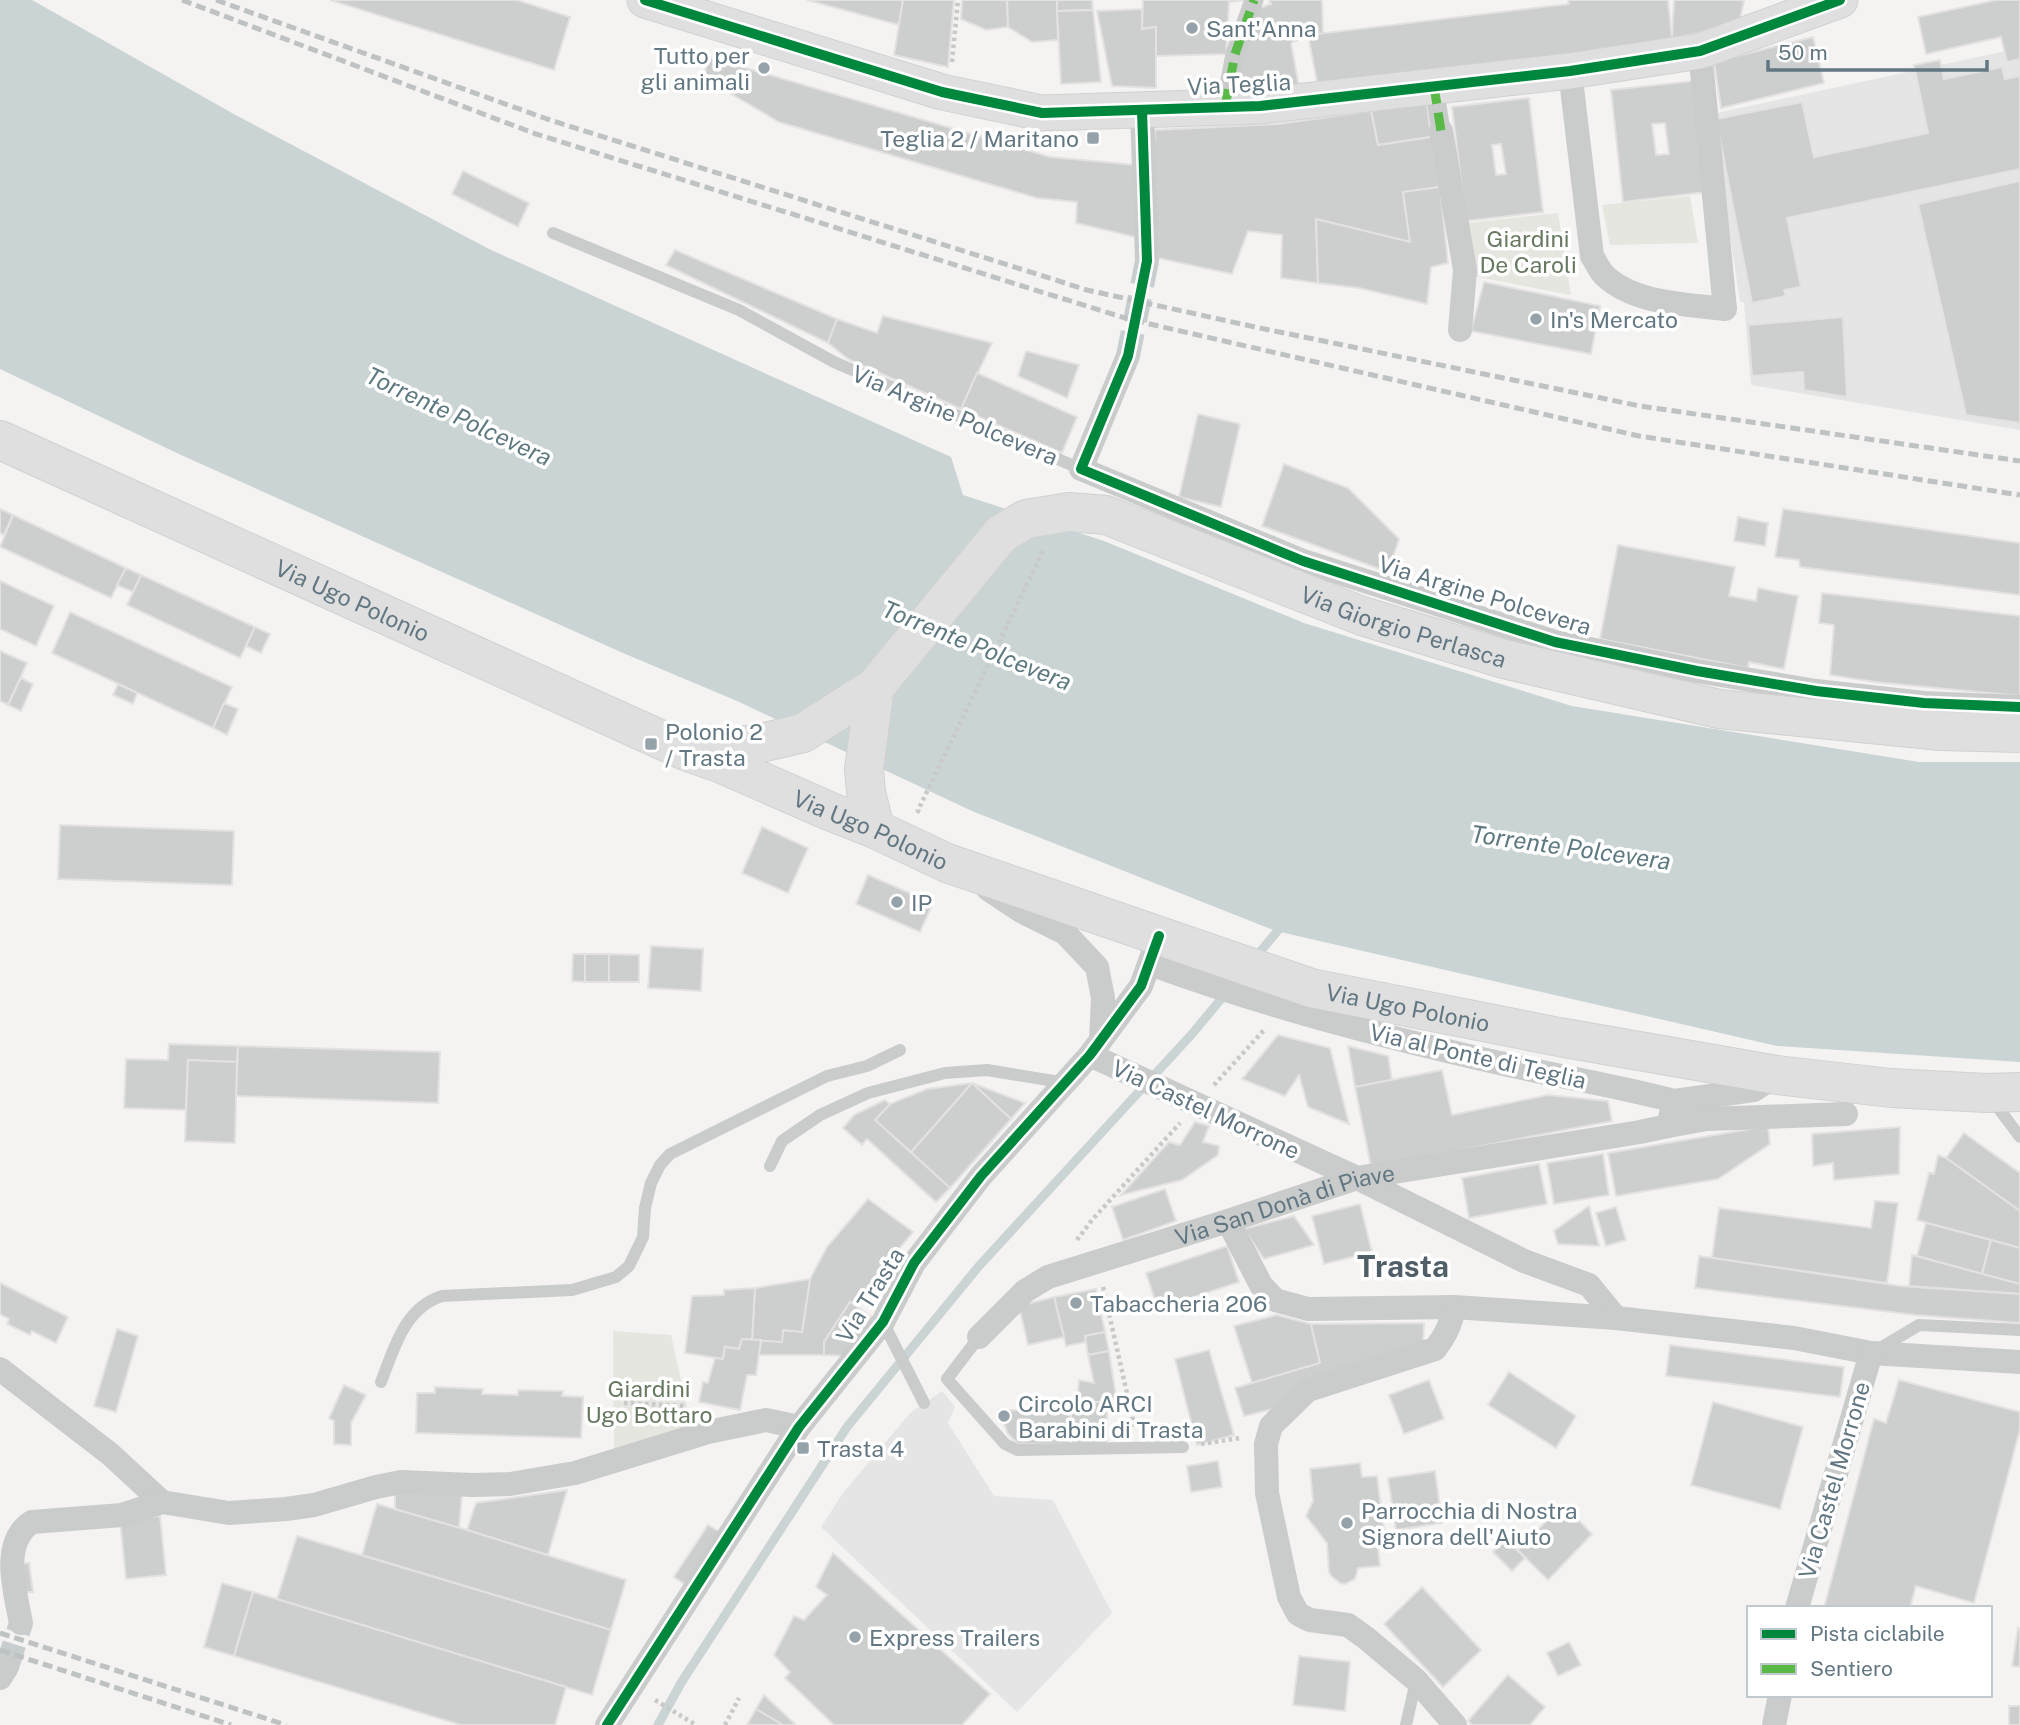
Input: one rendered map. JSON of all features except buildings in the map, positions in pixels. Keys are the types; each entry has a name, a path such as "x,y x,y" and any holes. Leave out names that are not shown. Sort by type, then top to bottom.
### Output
{"main road":[{"name":"Via Teglia","path":"645,0 949,93 1042,113 1260,106 1570,71 1700,51 1840,0"},
{"name":"Via Ugo Polonio","path":"4,444 688,752 829,811 872,818 947,863 1166,955 1278,996 1311,988 1546,1035 1777,1075"},
{"name":"Via Giorgio Perlasca","path":"688,752 757,744 803,733 875,687 1001,534 1026,519 1069,512 1106,515 1362,617 1504,659 1591,680 1720,709 1941,731 2020,733"},
{"path":"872,818 864,769 875,687"},
{"path":"1777,1075 1891,1088 2003,1092"}],"street":[{"path":"1225,107 1235,54 1254,0"},
{"path":"1570,71 1592,256 1602,274 1623,288 1648,298 1725,309 1700,51"},
{"path":"1434,86 1465,270 1460,330"},
{"path":"1142,110 1147,261"},
{"path":"1081,469 1128,355"},
{"name":"Via Argine Polcevera","path":"1081,469 1303,561 1555,642 1698,671 1816,691 1924,703 2020,708"},
{"path":"947,863 1021,911 1065,933 1097,967 1103,998 1099,1053"},
{"name":"Via Trasta","path":"607,1725 800,1427 887,1329 914,1263 981,1176 1066,1083 1099,1053 1140,986 1166,955"},
{"name":"Via al Ponte di Teglia","path":"1278,996 1317,1018 1512,1066 1674,1101"},
{"name":"Via Castel Morrone","path":"1099,1053 1194,1102 1357,1178 1524,1261 1589,1285 1616,1318"},
{"path":"1668,1126 1674,1101 1754,1090 1777,1075"},
{"name":"Via San Donà di Piave","path":"979,1337 1025,1291 1048,1278 1357,1178 1707,1119 1846,1114"},
{"name":"Via Castel Morrone","path":"1228,1221 1261,1285 1275,1300 1308,1309 1454,1307 1616,1318 1794,1338 1871,1353 2020,1362"},
{"path":"1454,1307 1446,1335 1435,1349 1308,1390 1271,1426 1266,1444 1267,1493 1289,1597 1298,1614 1310,1620 1348,1625 1367,1638 1416,1679 1455,1725"},
{"name":"Via Castel Morrone","path":"1798,1606 1871,1353"},
{"path":"0,1369 110,1454 162,1502"},
{"path":"21,1623 10,1567 13,1540 23,1527 32,1522 122,1515 162,1502 229,1513 286,1509 314,1505 401,1482 510,1485 575,1473 708,1432 766,1420 800,1427"},
{"path":"1774,1725 1780,1697"}],"lane":[{"name":"Via Argine Polcevera","path":"553,233 739,310 834,362 1081,469"},
{"path":"381,1382 400,1335 416,1310 428,1300 442,1296 572,1290 616,1276 629,1266 643,1237 645,1208 651,1183 660,1165 670,1154 827,1076 867,1066 900,1050"},
{"path":"770,1166 782,1140 820,1115 868,1093 945,1073 987,1070 1066,1083"},
{"path":"2003,1092 2020,1137"},
{"path":"1871,1353 1919,1325 2020,1330"},
{"path":"887,1329 924,1403"},
{"name":"Via San Donà di Piave","path":"979,1337 947,1379 1005,1444 1017,1450 1139,1448"},
{"path":"1139,1448 1183,1447"},
{"path":"1406,1725 1416,1679"}],"path":[{"path":"951,74 958,0"},
{"path":"921,804 1048,541"},
{"path":"1048,1278 1092,1220 1194,1102 1278,996"},
{"path":"1098,1262 1139,1448"},
{"path":"624,1403 687,1406"},
{"path":"1183,1447 1269,1433"},
{"path":"648,1696 696,1725"},
{"path":"725,1725 739,1698"}],"shaded area":[{"path":"2020,48 2020,430 1751,385 1744,302 1740,302 1712,114"},
{"path":"942,1391 955,1407 948,1423 994,1496 1053,1500 1112,1613 1017,1712 821,1527 843,1493 910,1413"}],"green space":[{"name":"Giardini De Caroli","path":"1690,196 1698,243 1610,245 1602,205"},
{"name":"Giardini De Caroli","path":"1558,213 1571,295 1473,276 1467,223"},
{"name":"Giardini Ugo Bottaro","path":"613,1331 671,1335 691,1426 614,1454"}],"water":[{"name":"Torrente Polcevera","path":"0,0 32,0 232,113 489,249 951,457 963,495 1104,541 1304,623 1572,706 1919,762 2020,762 2020,1062 1777,1046 1276,931 972,811 737,701 623,653 181,455 0,369"}],"waterway":[{"path":"1255,958 1284,923"},
{"path":"658,1725 681,1683 847,1427 979,1266 1192,1034 1226,993"}],"tunnel":[{"path":"1128,356 1147,261"},
{"path":"7,1667 21,1623"}],"railway":[{"path":"182,0 536,134 1128,319 1639,436 2020,495"},
{"path":"216,0 547,119 1087,290 1640,406 2020,461"},
{"path":"0,1633 286,1725"},
{"path":"0,1650 231,1725"}],"marked path":[{"path":"1225,107 1235,54 1254,0"},
{"path":"1434,86 1441,131"}],"cycle path":[{"path":"645,0 942,92 1042,113 1260,106 1570,71 1700,51 1840,0"},
{"path":"1142,110 1147,261 1128,356 1081,469 1303,561 1555,642 1697,671 1816,691 1924,703 2020,707"},
{"path":"607,1725 799,1427 883,1322 914,1263 981,1176 1090,1055 1141,986 1159,936"}],"place":[{"name":"Sant'Anna","path":"1192,28"},
{"name":"Tutto per gli animali","path":"764,68"},
{"name":"Teglia 2 / Maritano","path":"1093,138"},
{"name":"In's Mercato","path":"1536,319"},
{"name":"Polonio 2 / Trasta","path":"651,744"},
{"name":"IP","path":"897,902"},
{"name":"Tabaccheria 206","path":"1076,1303"},
{"name":"Circolo ARCI Barabini di Trasta","path":"1004,1416"},
{"name":"Trasta 4","path":"803,1448"},
{"name":"Parrocchia di Nostra Signora dell'Aiuto","path":"1347,1523"},
{"name":"Express Trailers","path":"855,1637"}],"district":[{"name":"Trasta","path":"1403,1266"}]}
